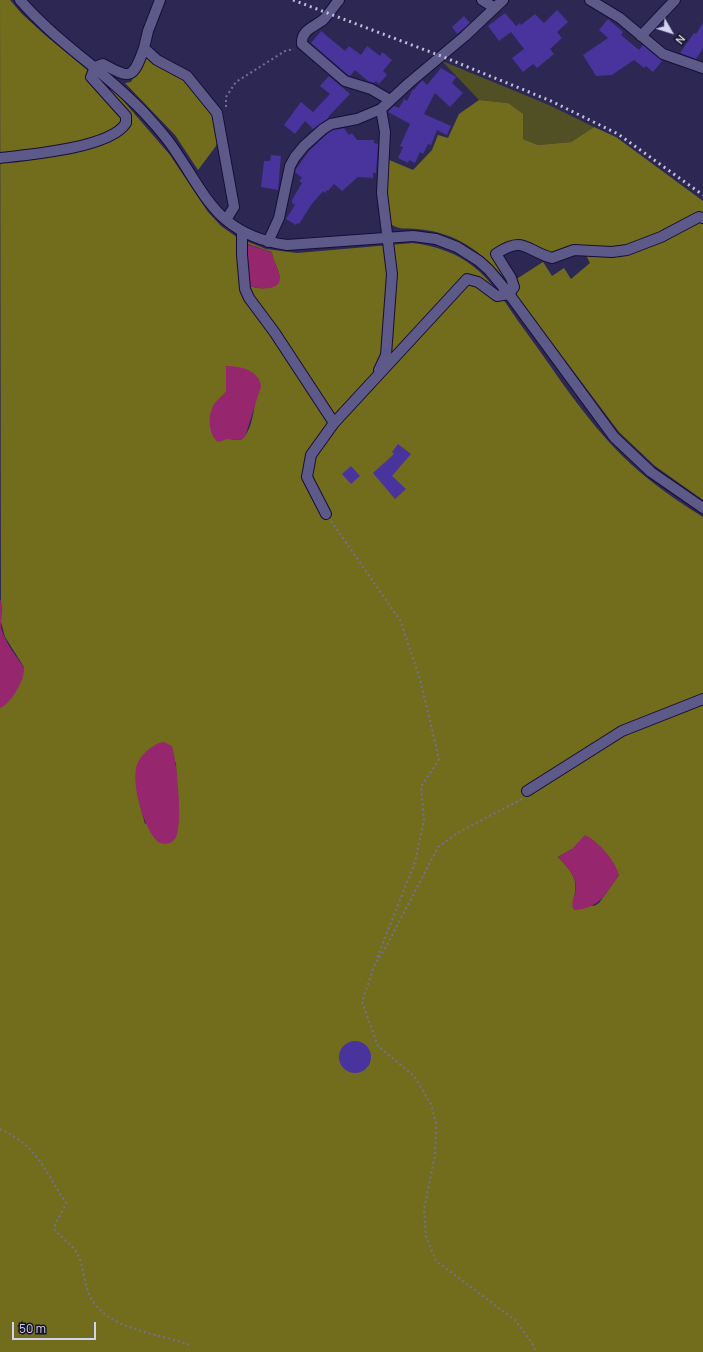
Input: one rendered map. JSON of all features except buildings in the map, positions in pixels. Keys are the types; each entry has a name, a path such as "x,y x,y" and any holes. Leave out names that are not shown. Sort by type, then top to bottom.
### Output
{"street":[{"path":"20,0 50,30 123,91 163,134 208,200 226,220 242,231 268,242 297,245 413,236 425,237 457,248 479,261 489,270 509,294 614,437 651,472 703,508"},
{"path":"0,158 48,154 104,138 118,132 124,127 127,120 125,113 91,78 95,67 103,64 124,75 128,75 134,71 144,48 148,31 160,0"},
{"path":"339,0 324,19 307,30 302,38 302,44 345,81 371,90 390,100"},
{"path":"482,0 495,8"},
{"path":"268,242 273,227 277,223 290,166 295,157 323,128 331,124 381,109 465,36 503,0"},
{"path":"590,0 620,18 663,54 703,68"},
{"path":"641,36 675,0"},
{"path":"144,48 157,60 187,76 217,113 234,206 226,220"},
{"path":"375,378 386,355 392,294 392,274 382,193 385,132 381,109"},
{"path":"326,514 307,477 311,455 334,423 467,279 478,282 497,296 509,294 514,287 511,278 496,254 511,245 526,246 552,258 574,250 612,252 627,250 661,237 694,219 699,217 703,218"},
{"path":"242,231 242,255 245,283 249,298 275,333 334,423"},
{"path":"528,791 622,731 703,699"}],"path":[{"path":"219,125 226,119 226,97 236,82 285,51 305,47"},
{"path":"326,514 400,620 420,679 439,759 422,787 424,820 415,862 375,964 362,1002 378,1046 414,1076 431,1104 436,1124 435,1155 424,1210 426,1237 436,1261 515,1320 532,1343 536,1352"},
{"path":"375,964 386,947 438,847 459,832 522,800 528,791"},
{"path":"0,1129 16,1137 29,1147 41,1162 66,1203 62,1213 55,1222 54,1229 77,1253 91,1299 100,1310 124,1326 190,1344"}],"shaded area":[{"path":"0,0 10,0 22,14 45,35 120,97 170,155 208,212 221,226 238,238 266,249 297,253 413,243 446,251 467,262 481,273 498,292 573,398 619,453 653,483 703,517 703,1352 0,1352 0,708 24,667 5,637 1,622","holes":["248,244 272,252 279,276 279,281 270,287 259,288 249,285","226,366 255,403 249,428 241,440 228,439 210,417 214,405 226,392","176,762 177,798 145,824 137,793","572,849 619,875 599,903 594,906 573,901 576,887 575,882 571,872 558,857"]},
{"path":"145,55 178,74 190,84 215,114 218,139 216,146 198,170 175,135 125,83 131,82"},
{"path":"442,61 549,105 594,127 571,142 538,145 523,139 508,103 479,100"},
{"path":"479,100 508,103 523,114 523,139 538,145 571,142 594,127 616,137 703,201 703,216 636,245 552,255 527,244 493,253 509,284 492,264 462,242 438,233 419,229 401,228 387,222 387,159 413,170 432,150 438,135 448,138 459,114"},
{"path":"703,221 703,500 655,466 619,432 517,296 515,280 543,262 552,276 564,268 571,279 590,263 585,253 612,254 695,222"},
{"path":"246,244 272,252 280,278 276,286 270,288 256,288 248,285"},
{"path":"226,366 248,370 257,376 261,386 245,437 241,440 228,439 218,442 212,435 210,415 214,404 226,392"},
{"path":"0,599 2,606 1,628 5,638 24,667 24,672 20,684 13,696 4,706 0,708"},
{"path":"164,742 172,746 174,754 179,806 178,830 176,837 172,842 166,844 158,842 148,827 139,804 135,780 136,770 140,759 153,746"},
{"path":"585,835 595,842 610,857 619,875 606,894 596,903 583,909 574,910 572,904 576,886 574,878 570,870 558,857 572,849"}],"railway":[{"path":"293,0 441,56 551,101 618,134 703,195"}]}
